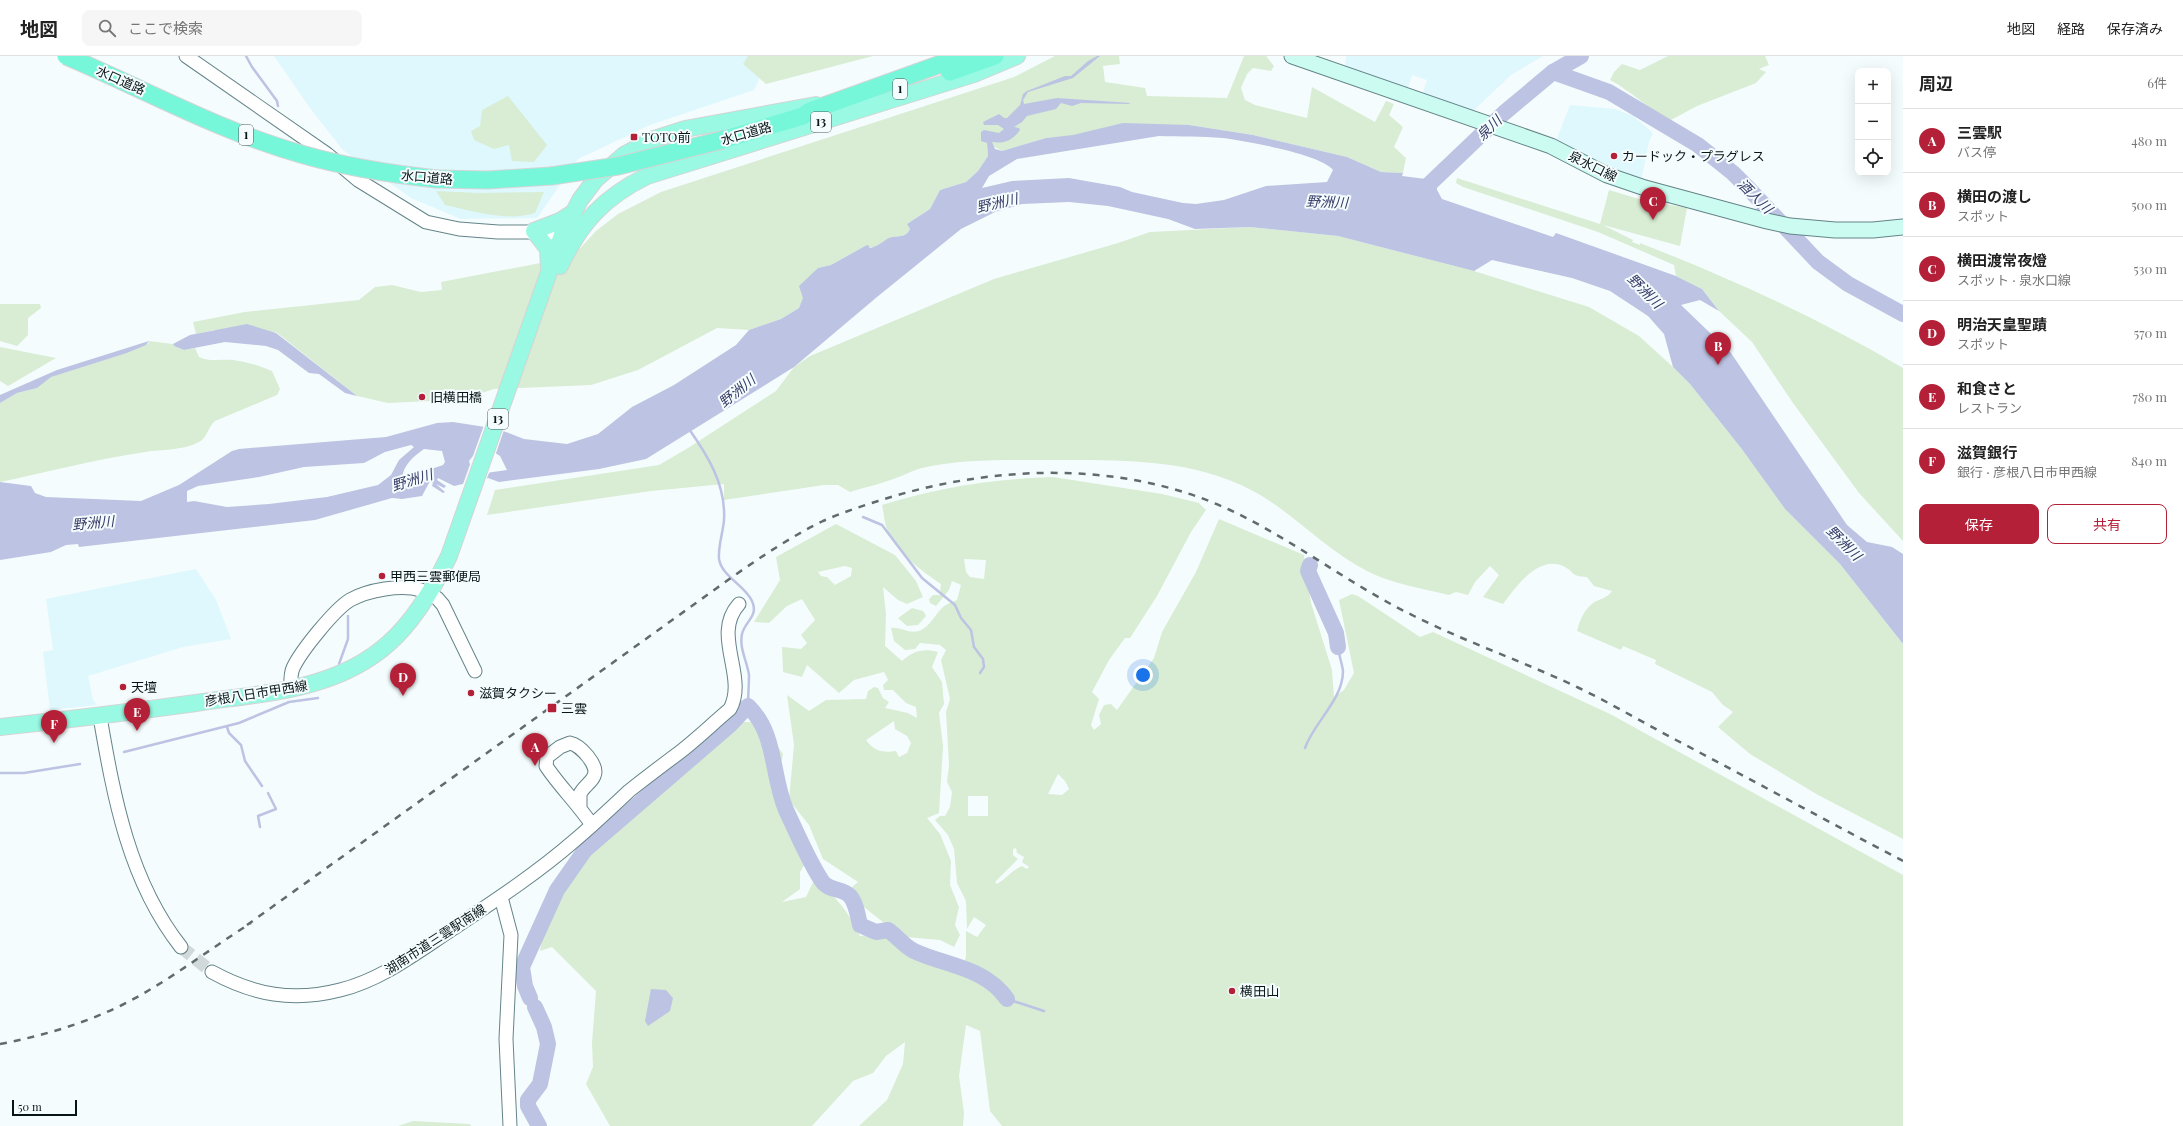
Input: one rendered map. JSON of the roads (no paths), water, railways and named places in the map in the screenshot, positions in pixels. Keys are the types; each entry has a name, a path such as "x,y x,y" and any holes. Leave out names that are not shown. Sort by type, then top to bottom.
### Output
{"highway":[{"name":"水口道路","path":"66,56 234,130 300,154 348,166 438,179 488,180 551,176 618,166 722,140 803,116 812,116 910,86 995,56"},
{"name":"水口道路","path":"803,116 810,111 963,56"}],"main road":[{"name":"彦根八日市甲西線","path":"0,727 100,717 259,695 291,689 339,674 371,657 389,644 409,621 431,590 456,537 549,273 557,255 590,216 614,194 646,176 974,74 1017,56"},
{"name":"泉水口線","path":"1292,56 1507,130 1563,151 1607,175 1645,188 1767,222 1790,226 1835,230 1873,230 1903,227"},
{"name":"彦根八日市甲西線","path":"540,301 552,283 562,235 573,213 595,180 624,154 654,139 685,129 794,110 828,102 861,90 867,91"},
{"path":"557,255 548,248 534,231 560,221 573,213"},
{"name":"13","path":"562,235 590,216"}],"street":[{"path":"186,56 327,154 358,180 408,213 426,222 459,229 498,232 534,231 562,235"},
{"path":"291,689 291,675 298,660 327,623 349,601 361,596 385,590 409,588 421,590"},
{"path":"437,598 443,605 475,671"},
{"name":"湖南市道三雲駅南線","path":"212,972 235,984 256,992 277,995 295,997 340,990 372,978 402,963 501,897 574,841 730,709 735,700 736,687 727,633 733,611 739,604"},
{"path":"100,717 111,781 119,816 134,862 160,917 181,947"},
{"path":"580,807 579,799 583,788 594,777 595,772 593,765 579,747 570,743 560,747 547,757 546,766 572,801 580,807 592,825"},
{"path":"557,781 583,788"},
{"path":"501,897 511,935 506,1039 510,1126"}],"water":[{"name":"野洲川","path":"1100,56 1073,78 1028,92 1023,100 1024,104 1057,98 1131,103 1081,103 1072,106 1061,103 1056,109 1027,116 1022,122 1014,127 1019,128 1020,130 1011,139 1004,142 992,142 995,149 1002,151 1046,138 1073,135 1123,123 1189,125 1253,135 1347,157 1381,172 1403,173 1402,176 1426,179 1430,174 1437,179 1437,190 1442,199 1553,237 1556,233 1676,276 1702,289 1719,311 1700,300 1681,305 1731,353 1847,525 1867,542 1892,547 1903,554 1903,644 1840,564 1785,509 1741,448 1690,384 1673,367 1664,334 1648,316 1610,291 1572,278 1492,260 1474,271 1338,236 1250,227 1195,229 1168,219 1108,206 1069,202 1022,204 995,212 961,229 794,367 646,459 599,469 499,482 488,478 454,486 438,478 437,480 446,486 444,488 436,484 445,492 443,493 432,486 433,483 430,481 422,496 402,499 392,498 315,520 79,547 78,544 66,545 51,552 0,560 0,482 31,486 35,493 46,497 141,501 179,485 232,451 239,449 386,437 437,423 453,422 498,429 524,439 567,444 598,434 632,407 674,385 736,345 749,330 781,319 799,308 803,298 799,286 818,268 831,265 865,246 868,245 870,248 887,239 903,236 910,229 907,224 930,209 940,190 966,182 978,171 988,156 987,143 981,141 981,132 984,130 999,133 1004,129 998,125 984,125 983,122 999,114 1004,118 1007,118 1020,105 1023,94 1027,91 1065,76 1071,76 1088,61","holes":["1159,136 1207,137 1223,138 1282,149 1314,159 1326,164 1333,170 1327,182 1266,186 1224,200 1196,204 1183,203 1132,192 1120,187 1069,178 1012,181 982,188 989,176 1017,159","411,445 414,447 399,460 391,475 378,485 327,497 269,504 227,507 194,501 187,502 187,491 198,486 259,477 304,467 364,463 385,452","424,449 442,451 445,462 443,465 402,479 406,465 412,458","492,451 500,456 507,470 479,474 471,468 469,461 473,456"]},
{"path":"247,324 276,333 357,396 345,393 319,374 309,373 278,350 266,346 225,342 184,350 174,346 173,344 190,335"},
{"path":"149,341 146,345 127,353 51,377 37,388 17,393 0,403 0,395 57,370"},
{"path":"651,989 666,990 673,998 670,1011 648,1026 645,1021"}],"waterway":[{"path":"246,56 252,67 277,101 278,106"},
{"name":"泉川","path":"1420,193 1504,113 1553,72 1581,56"},
{"name":"酒人川","path":"1553,72 1609,92 1698,145 1733,173 1818,262 1848,284 1903,314"},
{"path":"689,429 709,460 719,483 722,495 724,520 719,549 719,559 721,565 724,571 749,595 754,606 753,615 744,629 741,639 749,675 748,706"},
{"path":"863,517 882,525 922,578 955,605 961,618 971,630 974,647 983,659 984,667 980,673"},
{"path":"1310,565 1308,571 1336,633 1338,647"},
{"path":"339,664 348,639 348,616"},
{"path":"1305,748 1309,738 1333,701 1342,682 1343,671 1338,647"},
{"path":"124,752 239,723 289,702 318,698"},
{"path":"530,998 525,986 522,967 557,890 585,850 730,725 748,706 764,729 769,742 781,797 808,856 825,884 847,893 850,896 858,914 860,925 876,932 888,930 914,951 964,969 988,980 998,988 1007,999"},
{"path":"227,727 229,733 241,745 245,761 262,786"},
{"path":"0,773 24,773 80,764"},
{"path":"260,827 258,816 276,809 268,793"},
{"path":"1007,999 1044,1011"},
{"path":"535,1007 544,1027 548,1044 540,1084 528,1100 528,1106 539,1126"}],"tunnel":[{"path":"181,947 212,972"}],"railway":[{"path":"247,925 735,575 789,539 823,521 850,510 921,489 965,480 1010,475 1055,473 1100,475 1145,482 1188,493 1230,510 1277,535 1390,604 1434,626 1591,694 1903,861"},
{"path":"0,1044 62,1029 122,1005 172,976 251,923"}],"place":[{"name":"TOTO前","path":"634,137"},
{"name":"カードック・プラグレス","path":"1614,156"},
{"name":"横田渡常夜燈","path":"1653,220"},
{"name":"横田の渡し","path":"1718,365"},
{"name":"旧横田橋","path":"422,397"},
{"name":"甲西三雲郵便局","path":"382,576"},
{"name":"天壇","path":"123,687"},
{"name":"滋賀タクシー","path":"471,693"},
{"name":"明治天皇聖蹟","path":"403,696"},
{"name":"三雲","path":"552,708"},
{"name":"和食さと","path":"137,731"},
{"name":"滋賀銀行","path":"54,743"},
{"name":"三雲駅","path":"535,766"},
{"name":"横田山","path":"1232,991"}]}
